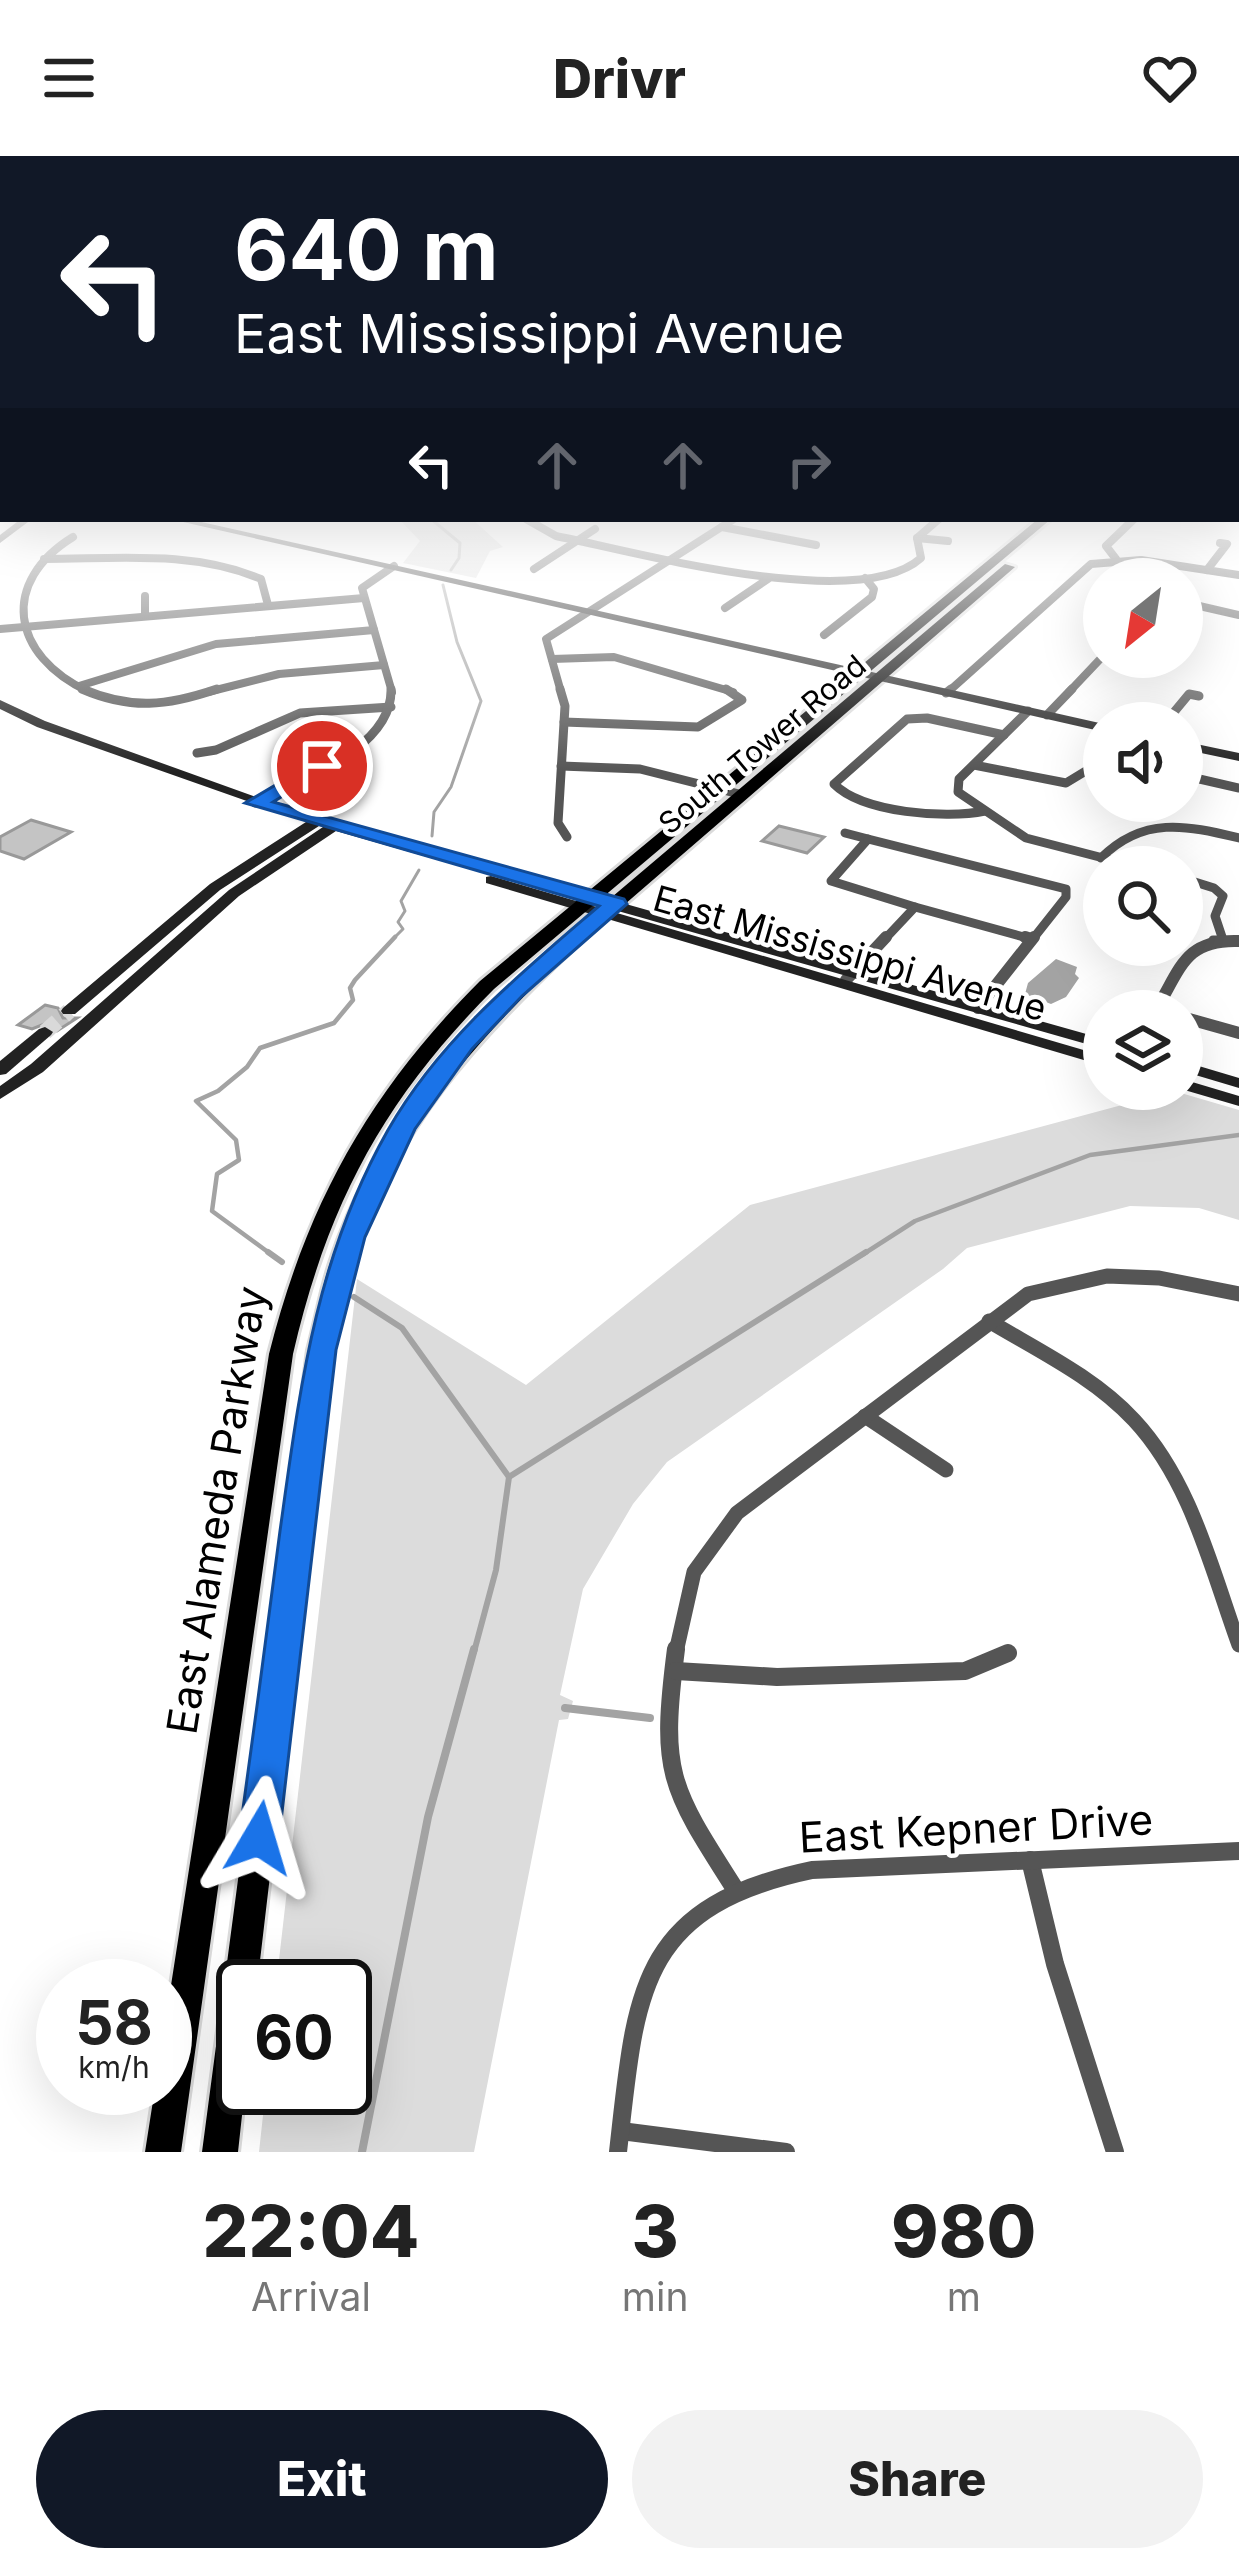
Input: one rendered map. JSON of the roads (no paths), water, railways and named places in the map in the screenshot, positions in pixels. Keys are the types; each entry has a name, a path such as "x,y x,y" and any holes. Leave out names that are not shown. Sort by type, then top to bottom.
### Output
{"main road":[{"name":"South Tower Road","path":"585,903 965,586"},
{"name":"South Tower Road","path":"609,910 986,586"},
{"name":"East Alameda Parkway","path":"163,2152 270,1422 295,1295 322,1217 362,1138 409,1069 471,1000 585,903"},
{"name":"East Alameda Parkway","path":"220,2152 324,1331 363,1204 402,1129 447,1064 514,991 609,910"},
{"path":"447,1064 450,1046 481,1012 471,1000"}],"street":[{"path":"24,586 16,627 39,661 78,687 127,706 154,708 262,676 384,665"},
{"path":"263,586 268,605"},
{"path":"256,803 363,741 391,707 365,586"},
{"path":"485,586 1083,723"},
{"path":"567,837 558,823 564,691 546,644 548,635 626,586"},
{"path":"725,608 757,586"},
{"path":"824,635 872,597 872,586"},
{"path":"946,693 1061,586"},
{"path":"145,596 145,615"},
{"path":"0,629 364,598"},
{"path":"1203,607 1239,615"},
{"path":"78,687 166,657 235,641 374,630"},
{"path":"154,651 166,657"},
{"path":"552,659 623,659 731,690 742,700 698,727 564,722"},
{"path":"1047,715 1083,678"},
{"path":"1183,702 1190,694 1198,696"},
{"name":"East Mississippi Avenue","path":"0,704 41,724 256,803 847,978 1083,1054"},
{"path":"196,753 222,747 300,713 391,707"},
{"path":"1028,712 956,787 962,796 1035,842 1083,854"},
{"path":"985,812 927,815 844,794 834,784 907,719 927,718 1004,735"},
{"path":"1203,749 1239,757"},
{"path":"974,765 1066,783 1083,773"},
{"path":"562,766 640,769 743,795"},
{"path":"1203,780 1239,788"},
{"path":"69,1011 187,910 325,825"},
{"path":"0,1094 37,1068 248,882 325,825"},
{"path":"1112,846 1121,836 1159,825 1192,826 1239,838"},
{"path":"845,833 1066,889 1066,896 978,1008"},
{"path":"868,839 831,881 1031,938"},
{"name":"East Mississippi Avenue","path":"442,859 503,884 585,903"},
{"path":"1203,885 1223,896 1215,916 1223,940"},
{"path":"847,978 915,907"},
{"path":"187,910 210,915"},
{"path":"165,928 191,933"},
{"path":"1169,990 1196,946 1239,941"},
{"name":"East Mississippi Avenue","path":"847,978 1083,1038"},
{"path":"1203,1023 1239,1033"},
{"path":"0,1070 45,1032"},
{"path":"1203,1072 1239,1083"},
{"path":"1203,1090 1239,1101"},
{"path":"734,1889 678,1797 667,1751 689,1584 716,1534 1028,1294 1088,1276 1159,1277 1239,1294"},
{"path":"989,1321 1138,1413 1170,1469 1239,1645"},
{"path":"865,1416 946,1470"},
{"path":"676,1671 777,1677 965,1671 1008,1653"},
{"name":"East Kepner Drive","path":"620,2142 632,2034 649,1975 683,1927 734,1889 812,1870 1239,1851"},
{"path":"1030,1860 1055,1964 1115,2152"},
{"path":"620,2142 786,2152"}],"waterway":[{"path":"432,836 434,812 451,787 481,701 457,642 443,586"},
{"path":"395,937 403,929 398,922 405,911 401,901 419,870"},
{"path":"272,1255 212,1211 217,1174 239,1160 236,1140 196,1101 218,1091 247,1067 260,1048 334,1023 353,1000 350,988 355,980 395,937"},
{"path":"392,940 395,937"},
{"path":"862,1255 915,1221 1090,1155 1239,1135"},
{"path":"268,1252 282,1262"},
{"path":"509,1477 866,1252"},
{"path":"354,1297 402,1328 509,1477"},
{"path":"474,1652 496,1570 509,1477"},
{"path":"362,2152 428,1817 474,1649"},
{"path":"565,1708 650,1718"}],"tunnel":[{"path":"45,1032 69,1011"}]}
